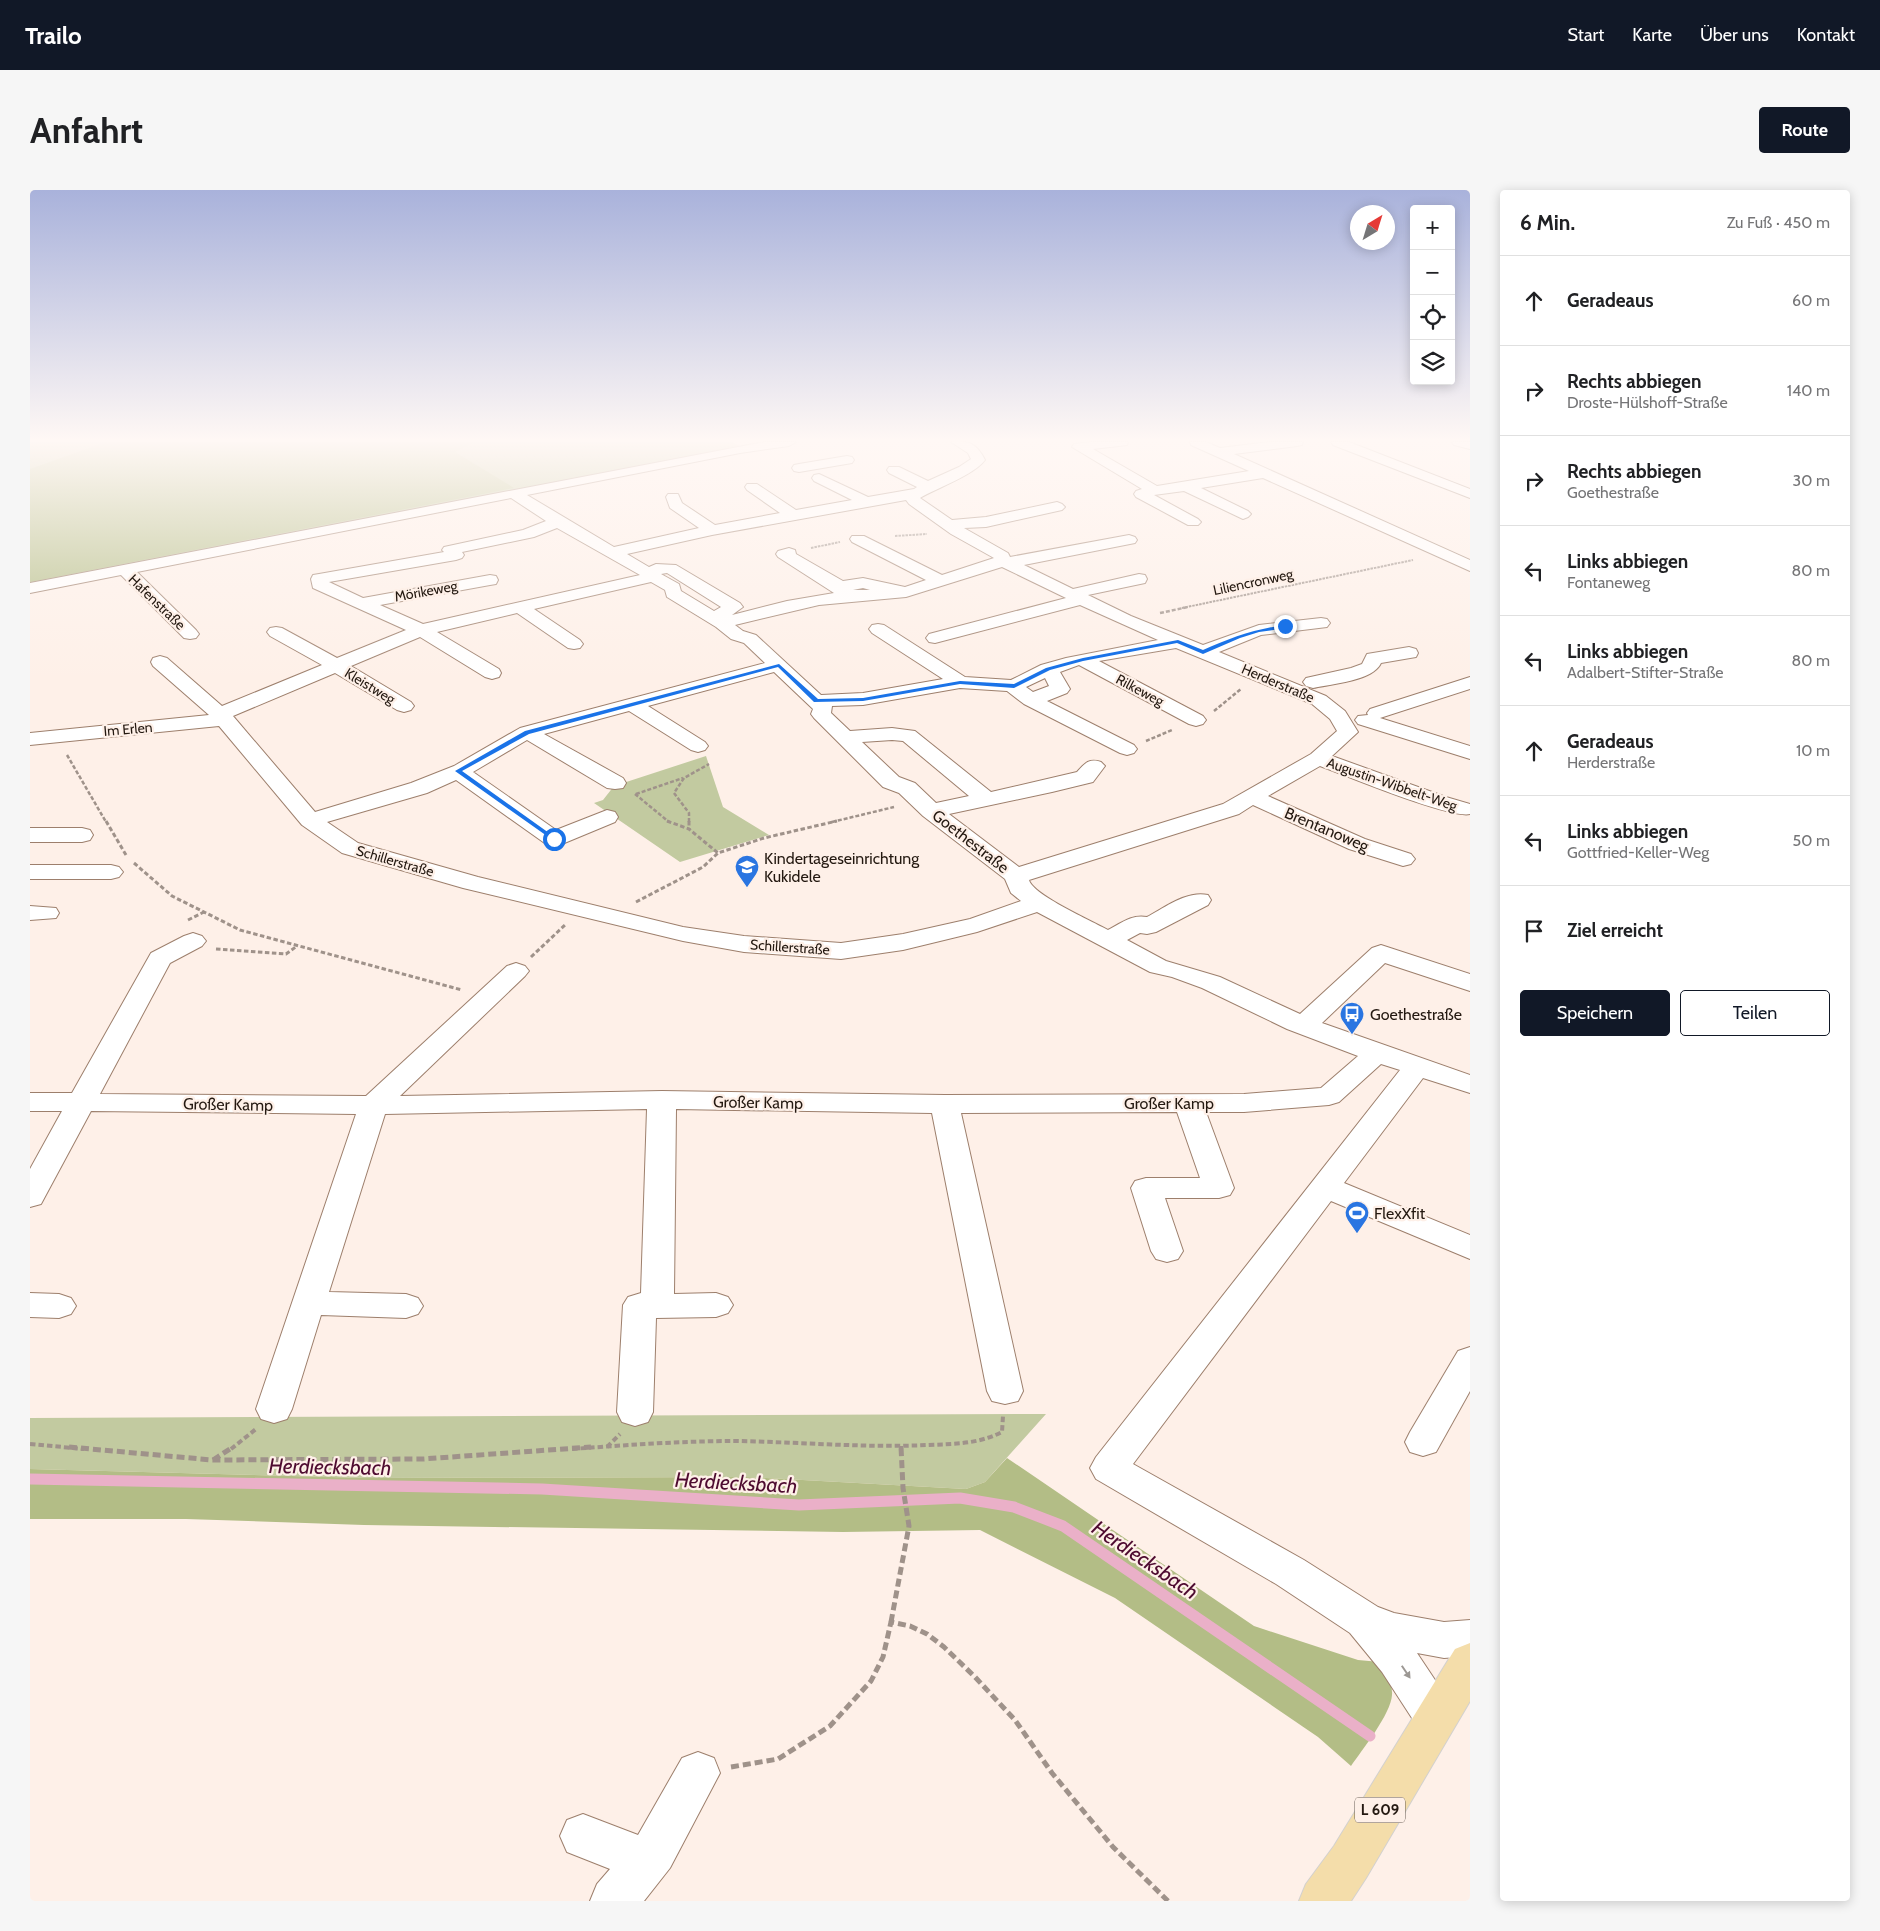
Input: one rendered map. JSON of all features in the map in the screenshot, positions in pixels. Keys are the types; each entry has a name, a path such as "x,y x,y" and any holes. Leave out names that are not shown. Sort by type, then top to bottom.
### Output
{"main road":[{"name":"L 609","path":"1323,1901 1350,1862 1470,1662"}],"street":[{"name":"Hafenstraße","path":"30,588 370,522"},
{"path":"492,673 421,630 362,603 319,580 528,534 551,522"},
{"name":"Goethestraße","path":"557,522 673,588 673,593 717,620 737,635 750,639 823,708 821,714 890,782 907,788 926,806 1016,876 1019,888 1039,903 1159,967 1180,970 1304,1026 1470,1084"},
{"path":"700,522 712,530"},
{"path":"607,550 753,522"},
{"name":"Herderstraße","path":"944,522 1002,556 1005,562 1125,620 1319,700 1338,714 1348,732 1318,758 1230,809 1016,876"},
{"path":"949,525 987,522"},
{"path":"1373,522 1470,566"},
{"path":"858,539 940,582"},
{"path":"717,620 846,591 906,592 1005,562 1129,540"},
{"path":"1440,552 1462,546"},
{"path":"789,553 784,554 846,591"},
{"name":"Hafenstraße","path":"124,569 190,634"},
{"path":"223,717 336,665 421,630 519,607 647,573"},
{"path":"935,638 1139,579"},
{"name":"Mörikeweg","path":"362,603 490,580"},
{"path":"519,607 574,644"},
{"path":"1203,652 1259,630 1321,623"},
{"path":"878,629 960,682"},
{"name":"Kleistweg","path":"276,632 404,706"},
{"path":"816,701 863,700 960,682 1014,686 1048,669 1083,660 1178,642"},
{"path":"1313,682 1356,673 1370,667 1374,658 1408,653"},
{"name":"Rilkeweg","path":"1083,660 1196,720"},
{"name":"Schillerstraße","path":"160,662 223,717 310,820 350,848 471,883 683,934 744,944 841,950 903,942 977,925 1039,903"},
{"path":"310,820 412,790 458,771 527,732 779,665"},
{"path":"1031,700 1060,689 1057,681 1048,669"},
{"path":"1470,683 1371,716 1470,753"},
{"path":"1014,686 1014,688 1031,700 1127,748"},
{"path":"1443,692 1470,700"},
{"path":"632,704 698,746"},
{"name":"Im Erlen","path":"42,738 223,717"},
{"path":"30,719 42,738"},
{"path":"527,732 615,783"},
{"path":"845,738 892,734 908,735 987,800"},
{"name":"Augustin-Wibbelt-Weg","path":"1318,758 1438,802 1465,809"},
{"path":"926,806 987,800 1052,786 1086,777 1094,766"},
{"path":"458,771 554,839 607,817"},
{"name":"Brentanoweg","path":"1252,797 1357,844 1403,859"},
{"path":"30,835 82,835"},
{"path":"30,872 111,872"},
{"path":"1108,940 1138,923 1148,927 1199,900"},
{"path":"30,1197 160,958 193,941"},
{"path":"1304,1026 1381,954 1470,983"},
{"path":"274,1409 373,1105 516,971"},
{"name":"Großer Kamp","path":"30,1102 373,1105 662,1100 945,1104 1244,1103 1329,1096 1377,1053"},
{"path":"1417,1067 1109,1468 1290,1572 1364,1620 1394,1631 1444,1640 1470,1638"},
{"path":"657,1306 662,1100"},
{"path":"1167,1251 1146,1188 1219,1188 1188,1103"},
{"path":"945,1104 1006,1390"},
{"path":"1325,1187 1470,1248"},
{"path":"309,1304 406,1306"},
{"path":"635,1412 640,1305 716,1305"},
{"path":"1423,1442 1470,1360"},
{"path":"1364,1620 1397,1658 1436,1718"},
{"path":"614,1901 654,1852 698,1773"},
{"path":"582,1836 647,1861"}],"path":[{"name":"Liliencronweg","path":"1125,620 1440,552"},
{"path":"42,738 127,858 172,896 240,930 489,997"},
{"path":"636,794 684,778 706,766 712,761 709,754 698,746"},
{"path":"684,778 674,793 689,813 689,829"},
{"path":"615,783 636,794 650,808 669,822 689,829 718,852"},
{"path":"609,916 703,867 718,852 764,838 926,806"},
{"path":"516,971 582,910"},
{"path":"193,941 224,951 260,953 286,954 297,946"},
{"path":"30,1444 212,1460 423,1459 670,1442 735,1441 901,1446 970,1443 988,1439 1002,1432 1006,1390"},
{"path":"212,1460 253,1433 274,1409"},
{"path":"698,1773 778,1759 830,1726 871,1681 882,1657 891,1622 909,1526 903,1488 901,1446"},
{"path":"891,1622 910,1626 927,1634 944,1647 975,1677 1015,1720 1052,1773 1113,1847 1168,1901"}],"green space":[{"path":"30,522 363,522 30,589"},
{"path":"30,522 340,522 30,582"},
{"path":"706,756 723,807 769,835 680,862 594,803 603,800 614,786"},
{"path":"1046,1414 985,1482 966,1489 746,1477 368,1478 30,1469 30,1418"},
{"path":"1007,1458 1254,1626 1358,1660 1380,1662 1391,1686 1392,1695 1390,1703 1375,1732 1351,1766 1318,1737 1115,1598 980,1530 843,1532 364,1525 186,1519 30,1519 30,1469 368,1478 746,1477 966,1489 985,1482"}],"waterway":[{"name":"Herdiecksbach","path":"30,1479 542,1489 799,1505 960,1498 1014,1507 1063,1526 1370,1736"}],"place":[{"name":"Kindertageseinrichtung Kukidele","path":"747,888"},
{"name":"Goethestraße","path":"1352,1035"},
{"name":"FlexXfit","path":"1357,1234"}],"route":[{"path":"554,839 458,771 527,732 779,665 816,701 863,700 960,682 1014,686 1048,669 1083,660 1178,642 1203,652 1259,630 1285,626"}]}
